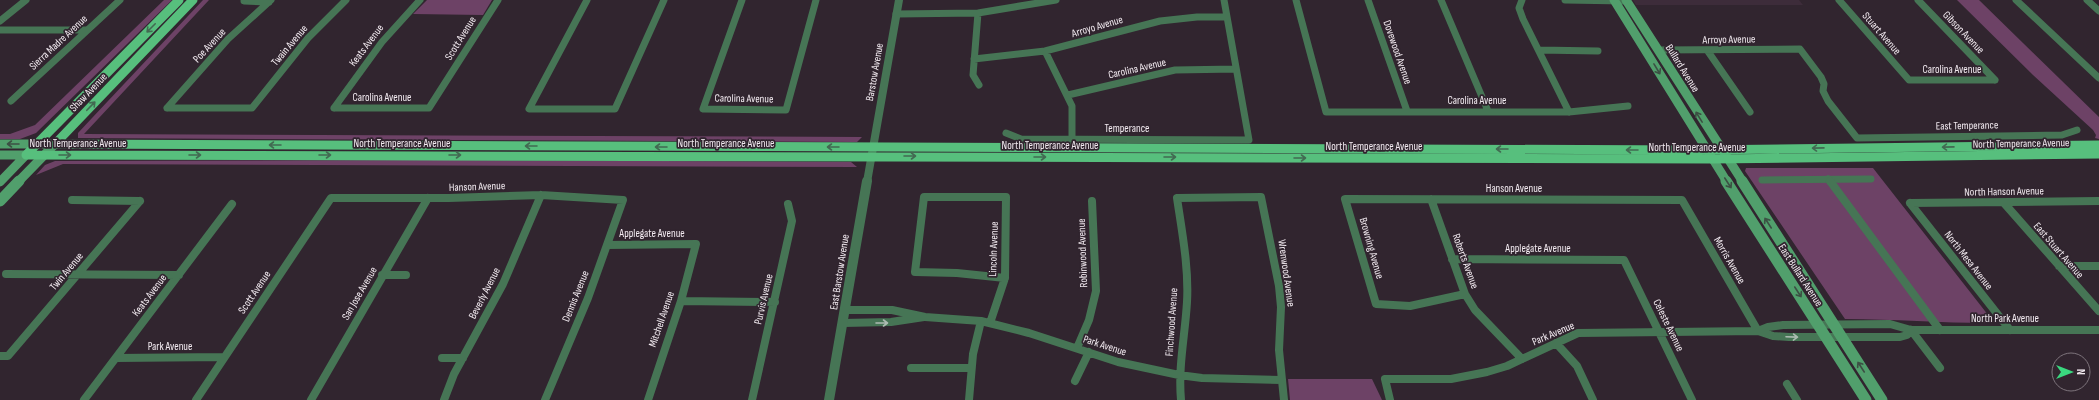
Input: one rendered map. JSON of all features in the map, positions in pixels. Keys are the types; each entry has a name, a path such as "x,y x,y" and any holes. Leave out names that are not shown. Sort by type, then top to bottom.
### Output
{"main road":[{"name":"Shaw Avenue","path":"0,182 179,0"},
{"name":"Shaw Avenue","path":"0,201 193,0"},
{"name":"Bullard Avenue","path":"1615,1 1706,150"},
{"name":"Bullard Avenue","path":"1626,1 1720,150"},
{"path":"1632,27 1640,34 1650,47 1658,50"},
{"name":"North Temperance Avenue","path":"0,144 1713,159 2099,154"},
{"name":"North Temperance Avenue","path":"0,155 1720,150 2099,145"},
{"name":"East Bullard Avenue","path":"1706,150 1866,400"},
{"name":"East Bullard Avenue","path":"1720,150 1882,400"}],"street":[{"path":"0,21 26,0"},
{"name":"Sierra Madre Avenue","path":"11,101 120,0"},
{"name":"Twain Avenue","path":"167,108 252,108 308,38 346,0"},
{"name":"Keats Avenue","path":"334,108 382,42 420,0"},
{"name":"Scott Avenue","path":"429,108 498,0"},
{"path":"587,0 529,108 615,109 664,0"},
{"name":"Carolina Avenue","path":"742,0 703,109 786,110 816,0"},
{"name":"Barstow Avenue","path":"871,152 899,0"},
{"path":"896,14 978,13 1056,0"},
{"path":"1224,0 1236,69"},
{"name":"Carolina Avenue","path":"1296,0 1326,112 1569,112 1591,111 1628,106"},
{"name":"Dovewood Avenue","path":"1368,0 1407,111"},
{"path":"1441,0 1488,111"},
{"path":"1522,0 1519,8 1520,14 1569,112"},
{"path":"1565,0 1626,1"},
{"name":"Stuart Avenue","path":"1839,0 1909,80"},
{"name":"Gibson Avenue","path":"1918,0 1995,80"},
{"path":"2016,0 2099,78"},
{"path":"2087,0 2099,11"},
{"path":"244,1 270,1"},
{"name":"Poe Avenue","path":"167,108 228,39 270,1"},
{"path":"978,13 973,75 979,85"},
{"name":"Arroyo Avenue","path":"974,59 1045,51 1146,24 1176,19 1227,17"},
{"path":"0,30 86,30"},
{"name":"Arroyo Avenue","path":"1658,50 1800,49 1821,76 1824,84 1823,91 1828,101 1857,138"},
{"path":"1539,50 1598,51"},
{"path":"1707,50 1750,112"},
{"path":"1045,51 1068,94 1072,106 1072,139"},
{"name":"Carolina Avenue","path":"1068,94 1175,70 1236,69"},
{"name":"Temperance","path":"1006,133 1021,139 1249,140 1236,69"},
{"name":"Carolina Avenue","path":"1909,80 1995,80"},
{"name":"Carolina Avenue","path":"334,108 429,108"},
{"name":"East Temperance","path":"1857,138 2062,135 2077,130"},
{"name":"East Barstow Avenue","path":"830,400 871,152"},
{"path":"1828,179 1940,330"},
{"path":"1762,180 1871,179"},
{"name":"Hanson Avenue","path":"331,198 428,198 541,195 623,200"},
{"name":"Beverly Avenue","path":"444,400 463,358 503,284 541,195"},
{"name":"Lincoln Avenue","path":"990,323 1005,278 1006,197 924,197 915,272 957,273 1005,278"},
{"name":"Wrenwood Avenue","path":"1177,198 1262,197 1279,286 1281,380 1284,400"},
{"name":"Scott Avenue","path":"196,400 331,198"},
{"name":"San Jose Avenue","path":"311,400 382,275 428,198"},
{"name":"Finchwood Avenue","path":"1177,198 1185,258 1187,301 1179,375 1181,400"},
{"name":"Hanson Avenue","path":"1345,199 1682,200"},
{"name":"Browning Avenue","path":"1345,199 1376,304 1410,306 1464,294"},
{"name":"Roberts Avenue","path":"1430,199 1464,294 1475,310 1522,359"},
{"name":"Twin Avenue","path":"4,356 78,274 140,201 72,200"},
{"name":"Dennis Avenue","path":"545,400 555,372 582,314 623,200"},
{"name":"Morris Avenue","path":"1682,200 1758,331"},
{"name":"Robinwood Avenue","path":"1077,348 1089,320 1096,291 1092,201"},
{"name":"North Hanson Avenue","path":"1910,203 2099,201"},
{"name":"North Mesa Avenue","path":"1910,203 2010,330"},
{"name":"East Stuart Avenue","path":"2004,203 2099,311"},
{"name":"Keats Avenue","path":"84,400 232,204"},
{"name":"Purvis Avenue","path":"752,400 792,221 788,204"},
{"name":"Applegate Avenue","path":"607,245 696,244"},
{"name":"Mitchell Avenue","path":"648,400 681,301 696,244"},
{"name":"Applegate Avenue","path":"1452,259 1624,260"},
{"name":"Celeste Avenue","path":"1624,260 1692,400"},
{"path":"2059,266 2099,266"},
{"path":"6,274 179,274"},
{"path":"382,275 406,275"},
{"path":"681,301 775,302"},
{"name":"Park Avenue","path":"845,310 892,310 925,317 981,321 1029,333 1141,368 1179,375 1216,379 1281,380"},
{"name":"Park Avenue","path":"843,323 891,322 925,317"},
{"path":"970,400 971,368 976,338 981,321"},
{"name":"North Park Avenue","path":"1834,325 1890,324 1911,330 2099,330"},
{"name":"Park Avenue","path":"1758,331 1768,326 1834,325"},
{"path":"1911,330 1940,368"},
{"name":"North Park Avenue","path":"1826,337 1900,337 1907,335 1911,330"},
{"name":"Park Avenue","path":"1390,400 1385,379 1451,379 1471,376 1507,366 1578,333 1758,331 1773,336 1826,337"},
{"path":"1556,343 1577,366 1593,400"},
{"path":"1075,381 1089,352"},
{"name":"Park Avenue","path":"116,358 224,357"},
{"path":"442,358 463,358"},
{"path":"911,368 971,368"},
{"path":"1787,384 1797,400"}],"shaded area":[{"path":"164,0 172,0 36,133 20,139 0,139 0,134 10,134 35,125"},
{"path":"203,0 209,0 84,134 862,137 857,142 78,138 78,133"},
{"path":"427,0 492,0 483,15 413,14"},
{"path":"1633,0 1799,0 1803,5 1636,5"},
{"path":"1957,0 1979,0 2099,117 2099,139 2095,138 2096,135 2093,130 2033,75"},
{"path":"446,160 851,162 857,167 63,164 36,175 45,165 55,161"},
{"path":"1746,168 1873,168 1992,320 1990,323 1845,319 1745,171"},
{"path":"1288,379 1372,379 1382,400 1290,400"}]}
